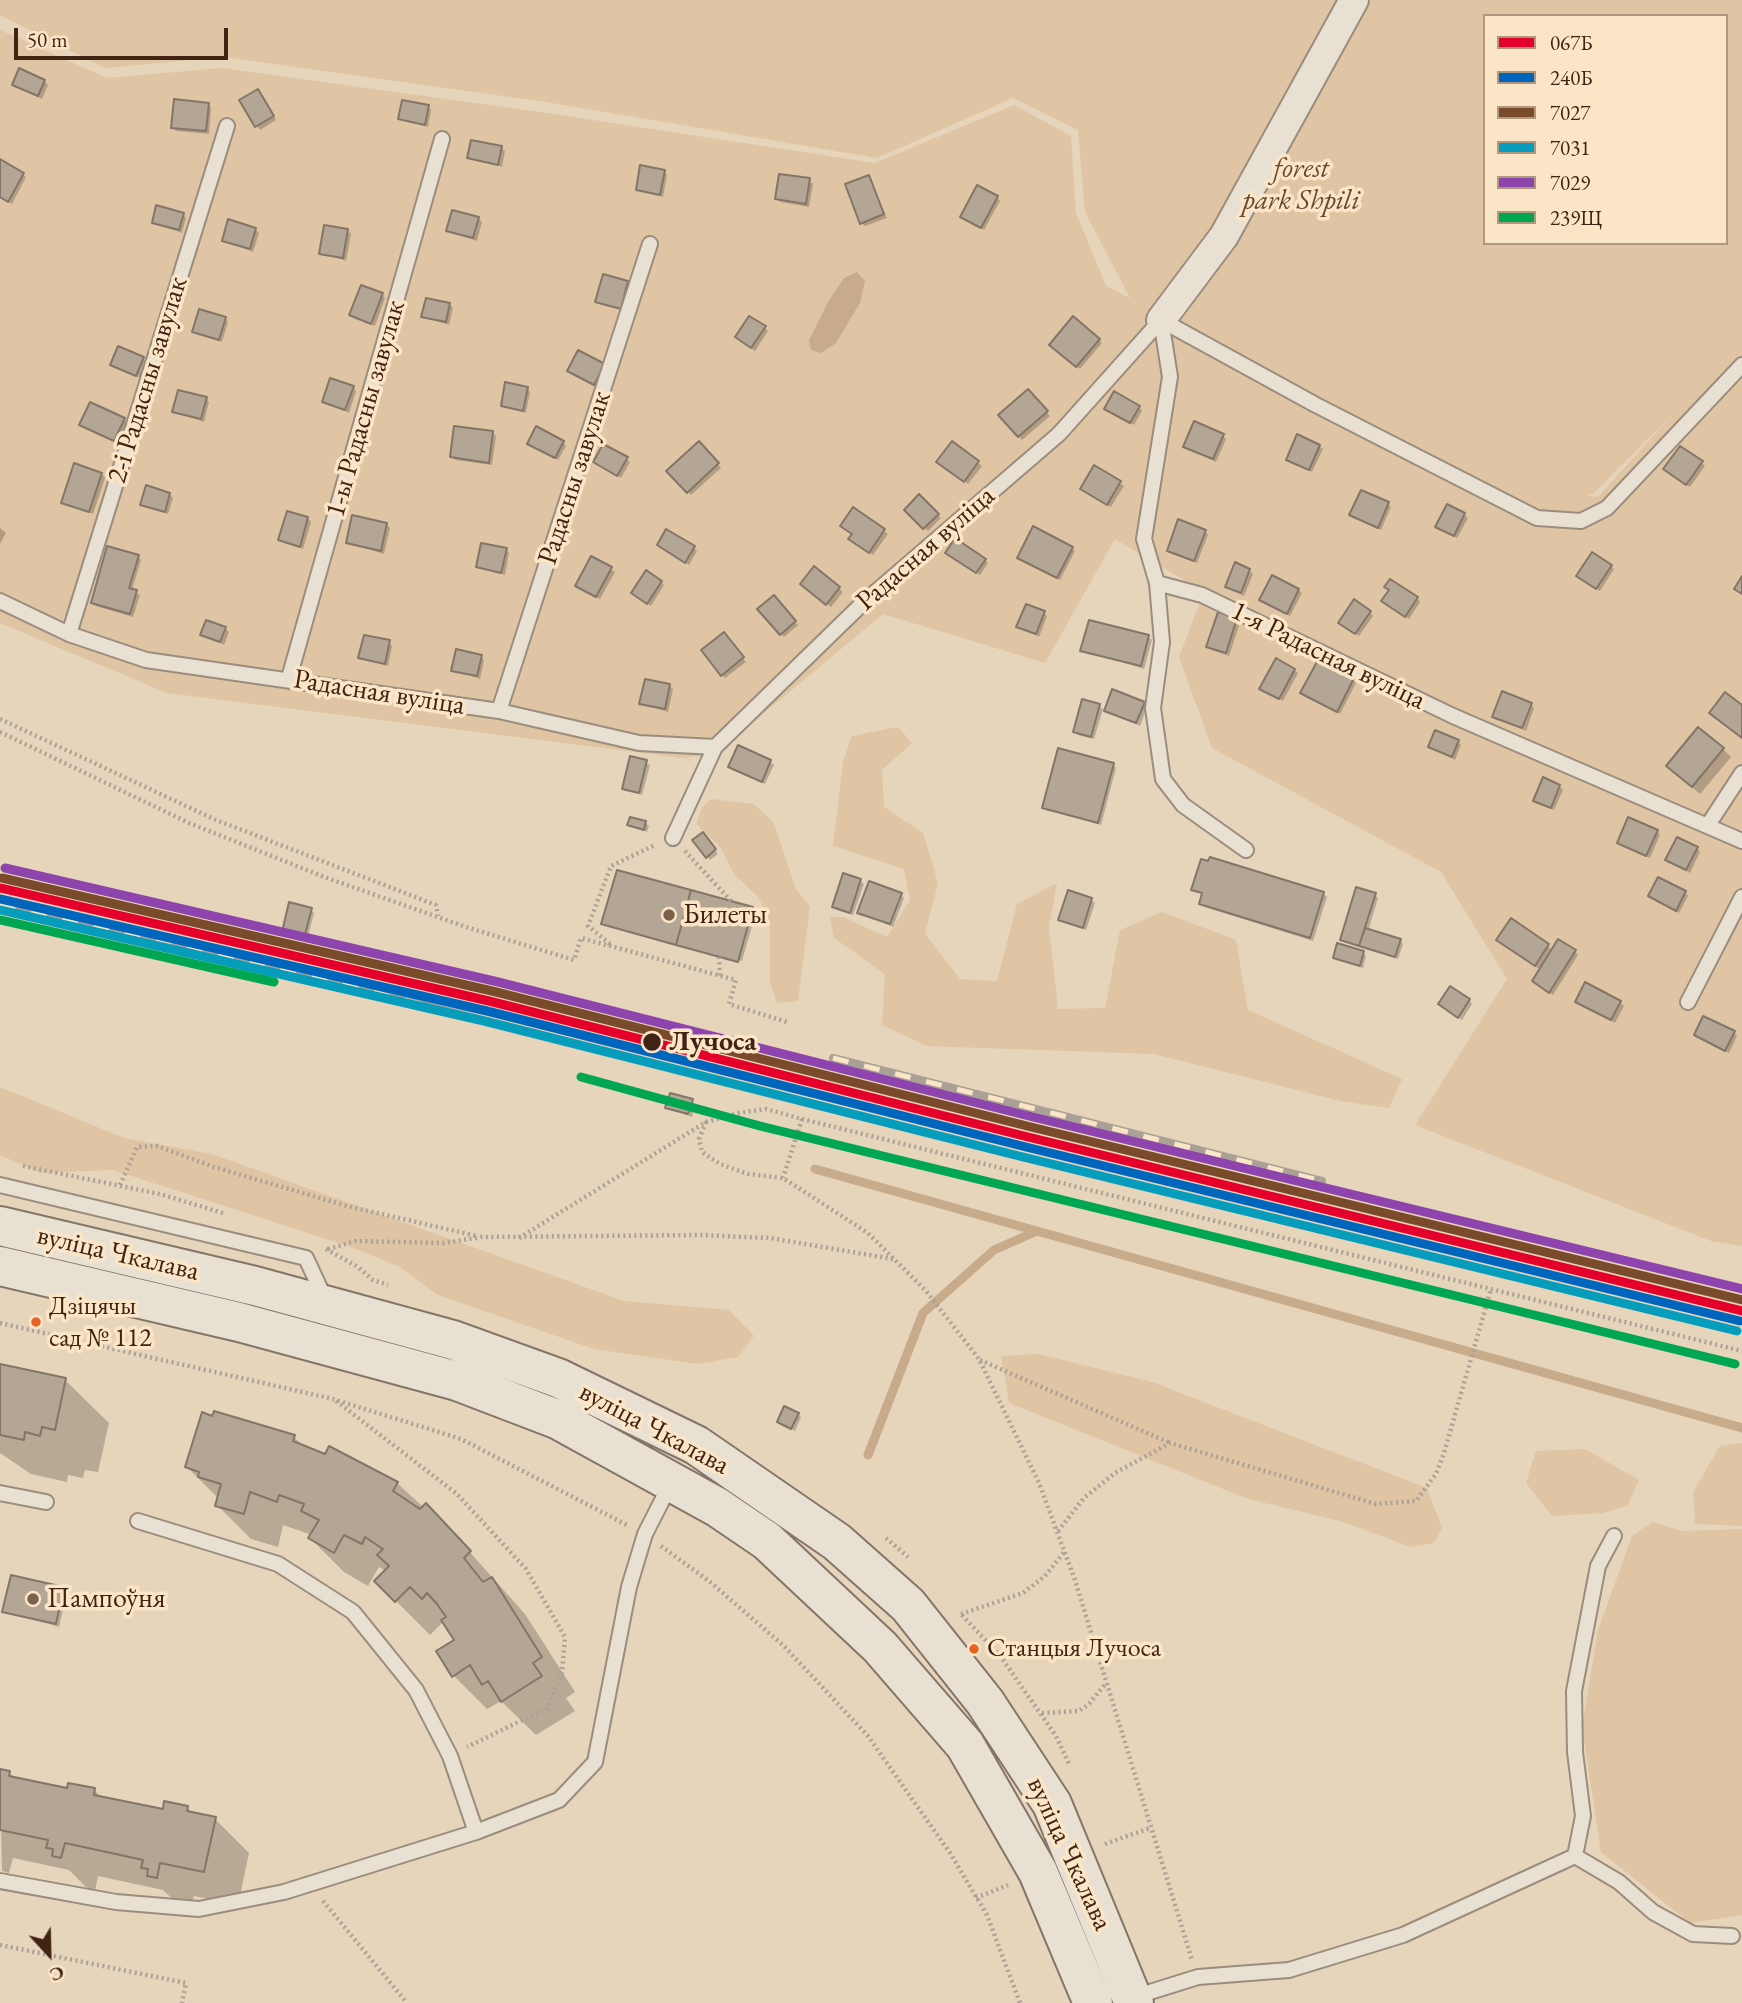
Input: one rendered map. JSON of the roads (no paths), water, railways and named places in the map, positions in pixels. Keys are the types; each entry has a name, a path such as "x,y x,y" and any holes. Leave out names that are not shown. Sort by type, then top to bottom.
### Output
{"main road":[{"name":"вуліца Чкалава","path":"0,1226 328,1306 453,1340 558,1378 696,1445 837,1542 908,1605 985,1702 1052,1804 1133,2000"},
{"name":"вуліца Чкалава","path":"0,1266 239,1322 457,1381 559,1420 673,1480 767,1541 880,1647 965,1745 1038,1872 1093,2003"}],"street":[{"path":"1161,320 1224,236 1354,0"},
{"path":"673,1480 696,1445"}],"lane":[{"name":"2-і Радасны завулак","path":"69,634 227,126"},
{"name":"1-ы Радасны завулак","path":"289,678 442,139"},
{"name":"Радасны завулак","path":"499,711 650,244"},
{"path":"1161,320 1316,405 1536,518 1581,521 1607,508 1742,365"},
{"path":"1161,320 1170,377 1144,539 1157,583 1162,642 1153,708 1163,779 1183,806 1245,850"},
{"name":"Радасная вуліца","path":"0,601 69,634 146,660 289,678 499,711 639,743 715,747 864,602 1059,434 1161,320"},
{"name":"1-я Радасная вуліца","path":"1157,583 1202,595 1452,716 1742,841"},
{"path":"673,838 715,747"},
{"path":"1708,825 1742,772"},
{"path":"1688,1002 1742,897"},
{"path":"0,1185 306,1258 328,1306"},
{"path":"0,1881 116,1902 199,1909 310,1884 476,1832 559,1800 595,1762 628,1587 645,1534 673,1480"},
{"path":"0,1493 46,1502"},
{"path":"138,1521 278,1564 353,1612 416,1690 450,1756 476,1832"},
{"path":"1575,1856 1583,1816 1575,1752 1574,1691 1598,1566 1614,1536"},
{"path":"1133,2000 1198,1977 1289,1970 1403,1935 1575,1856"},
{"path":"1575,1856 1619,1882 1653,1912 1693,1934 1732,1936"}],"waterway":[{"path":"815,1169 1742,1428"},
{"path":"868,1455 923,1313 994,1250 1037,1231"}],"railway":[{"path":"0,904 183,944 589,1047"},
{"path":"833,1058 1322,1181"}],"place":[{"name":"Билеты","path":"669,915"},
{"name":"Лучоса","path":"652,1042"},
{"name":"Дзіцячы сад № 112","path":"36,1322"},
{"name":"Пампоўня","path":"33,1599"},
{"name":"Станцыя Лучоса","path":"974,1649"}],"park label":[{"name":"forest park Shpili","path":"1301,185"}]}
